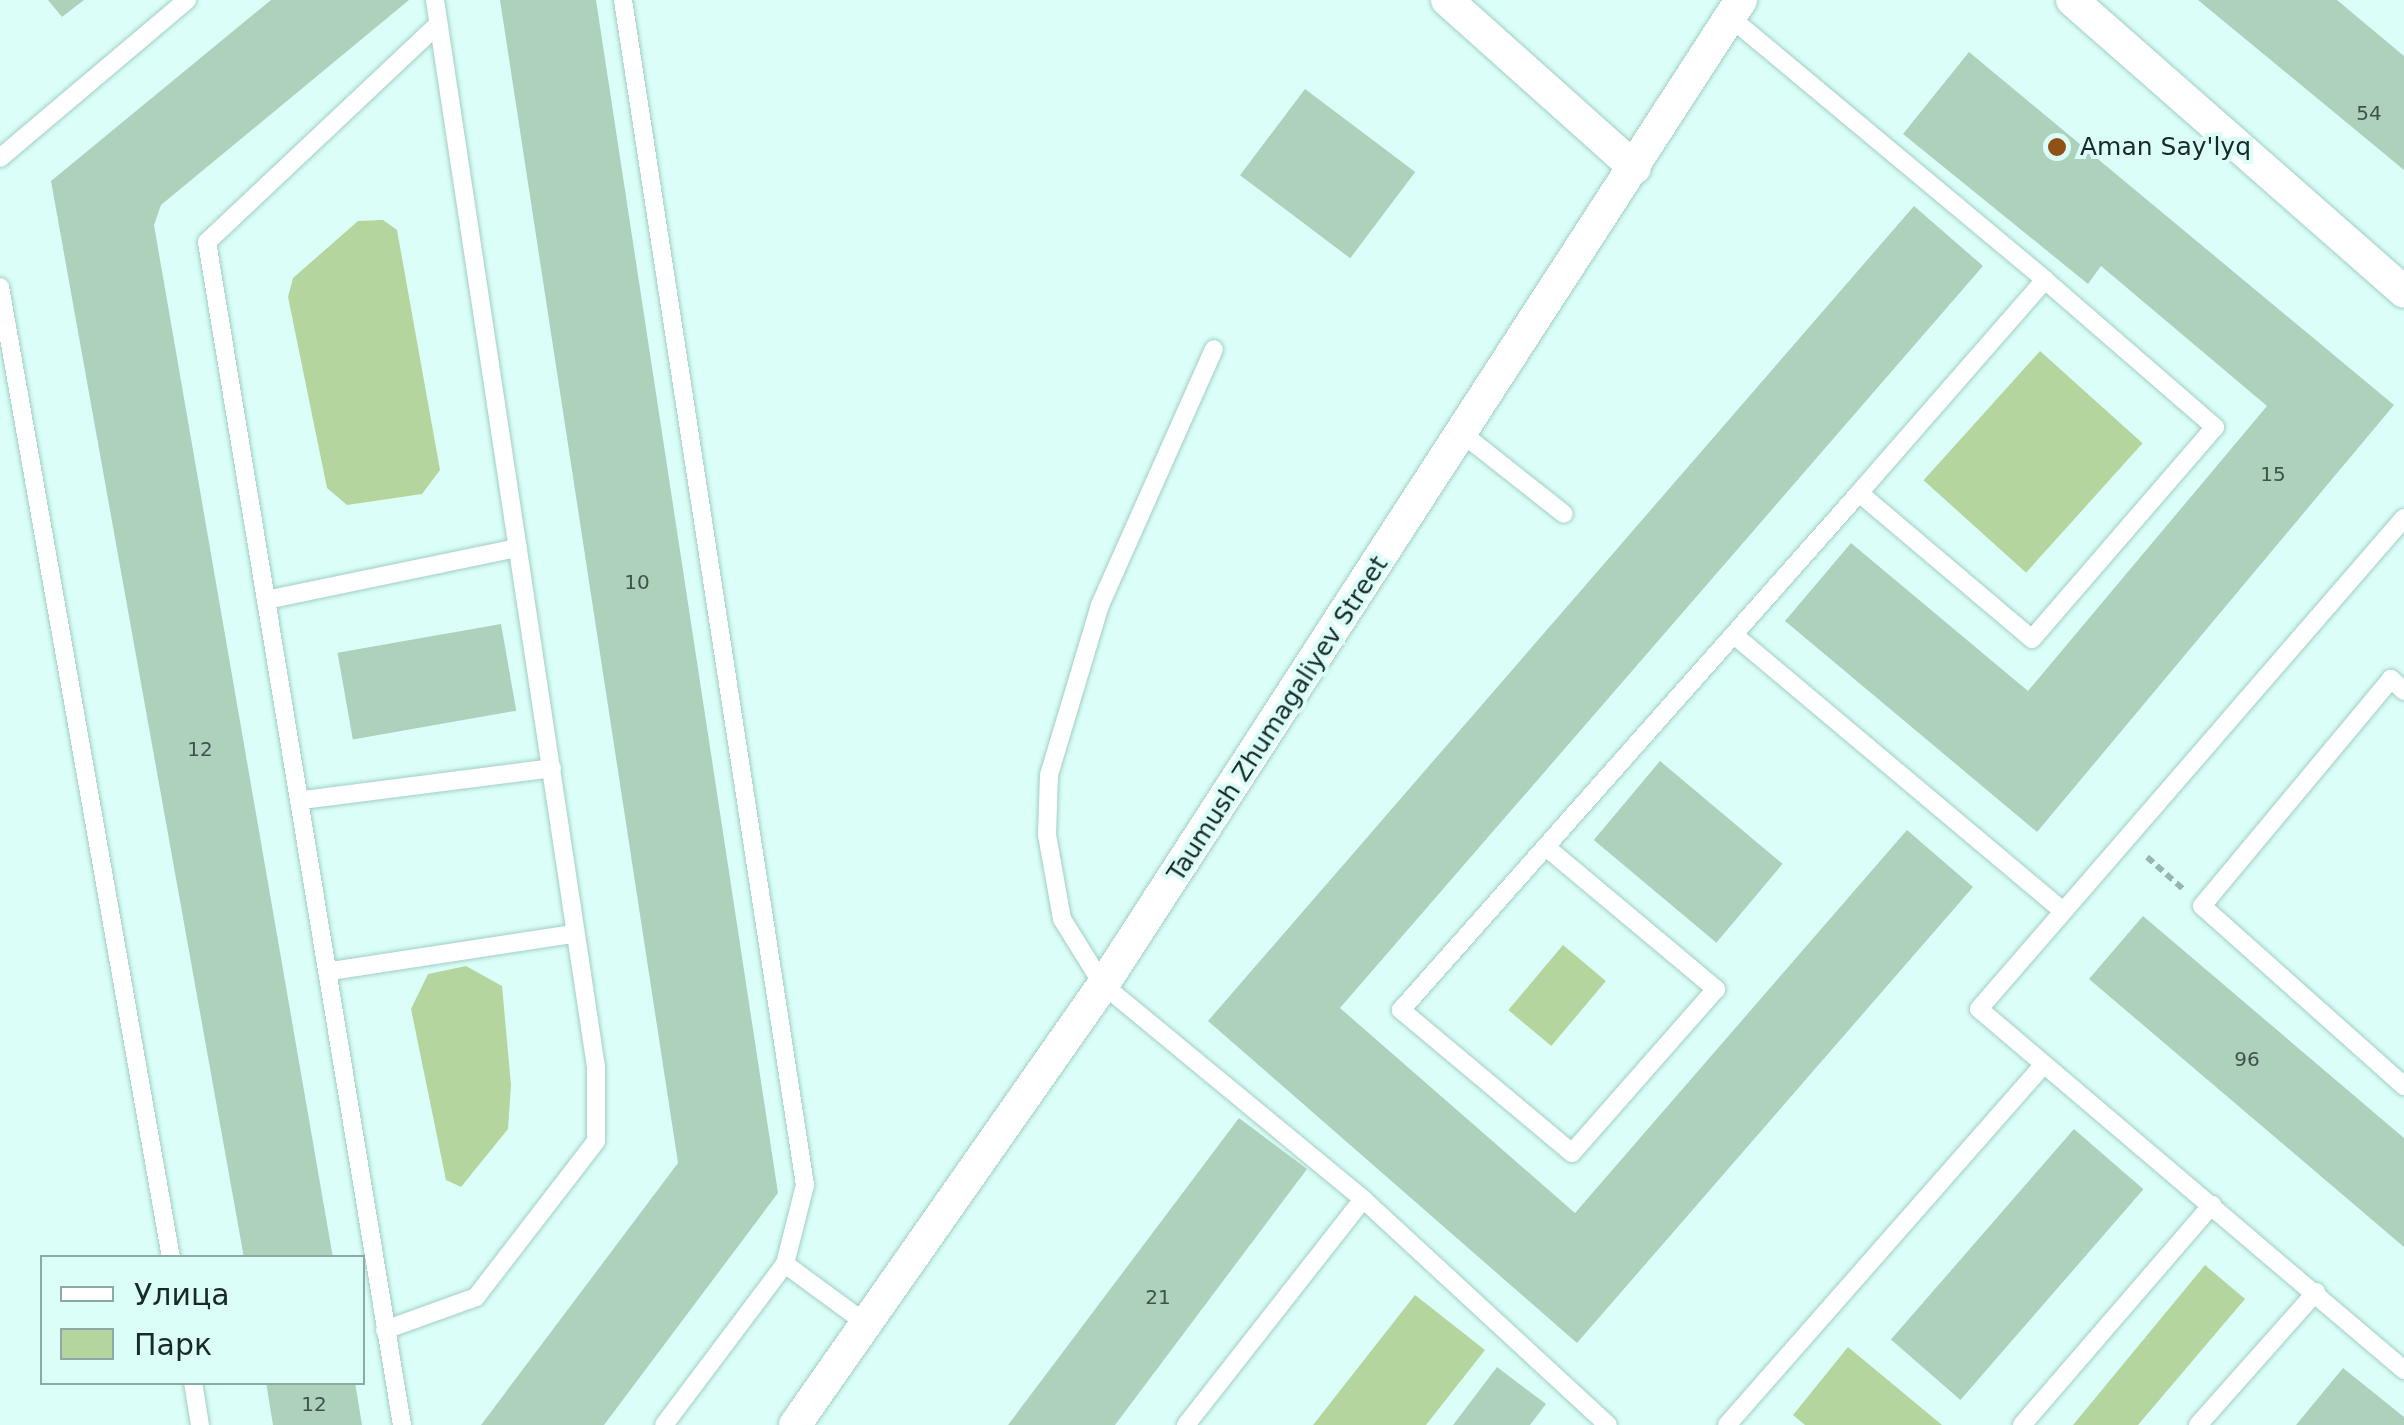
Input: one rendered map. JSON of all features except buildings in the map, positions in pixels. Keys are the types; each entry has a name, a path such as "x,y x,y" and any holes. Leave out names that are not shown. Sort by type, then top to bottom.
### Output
{"street":[{"path":"2072,0 2399,277"},
{"path":"1464,5 1635,168"},
{"name":"Taumush Zhumagaliyev Street","path":"797,1424 864,1322 1103,985 1464,435 1736,9"}],"lane":[{"path":"0,158 187,0"},
{"path":"385,1330 476,1296 596,1142 596,1067 435,0"},
{"path":"623,0 806,1185 785,1264 664,1425"},
{"path":"1736,9 2215,426 2032,639 1859,494"},
{"path":"402,1425 303,800 208,242 438,24"},
{"path":"1546,847 1716,989 1572,1152 1401,1010 2045,280"},
{"path":"0,287 169,1255"},
{"path":"1214,349 1100,605 1049,775 1047,836 1062,919 1103,985 1363,1199 1608,1425"},
{"path":"1464,435 1564,514"},
{"path":"2404,518 1980,1009 2404,1370"},
{"path":"266,600 518,548"},
{"path":"1734,635 2062,910"},
{"path":"2404,691 2391,680 2202,906 2404,1086"},
{"path":"303,800 552,768"},
{"path":"331,971 574,934"},
{"path":"1726,1425 2043,1065"},
{"path":"1186,1425 1363,1199"},
{"path":"2022,1425 2212,1205"},
{"path":"785,1264 864,1322"},
{"path":"2198,1425 2316,1292"},
{"path":"193,1385 200,1425"}],"path":[{"path":"2128,840 2202,906"}],"green space":[{"path":"383,220 397,230 440,470 422,494 347,505 327,488 288,297 293,278 358,221"},
{"path":"2040,351 2143,443 2026,573 1924,480"},
{"path":"1563,945 1606,981 1551,1046 1508,1010"},
{"path":"466,966 502,986 511,1085 508,1129 461,1187 446,1180 411,1009 428,974"},
{"path":"2205,1265 2245,1299 2138,1425 2073,1425"},
{"path":"1415,1295 1485,1350 1426,1425 1313,1425"},
{"path":"1848,1347 1942,1425 1805,1425 1793,1415"}],"place":[{"name":"Aman Say'lyq","path":"2057,147"}]}
